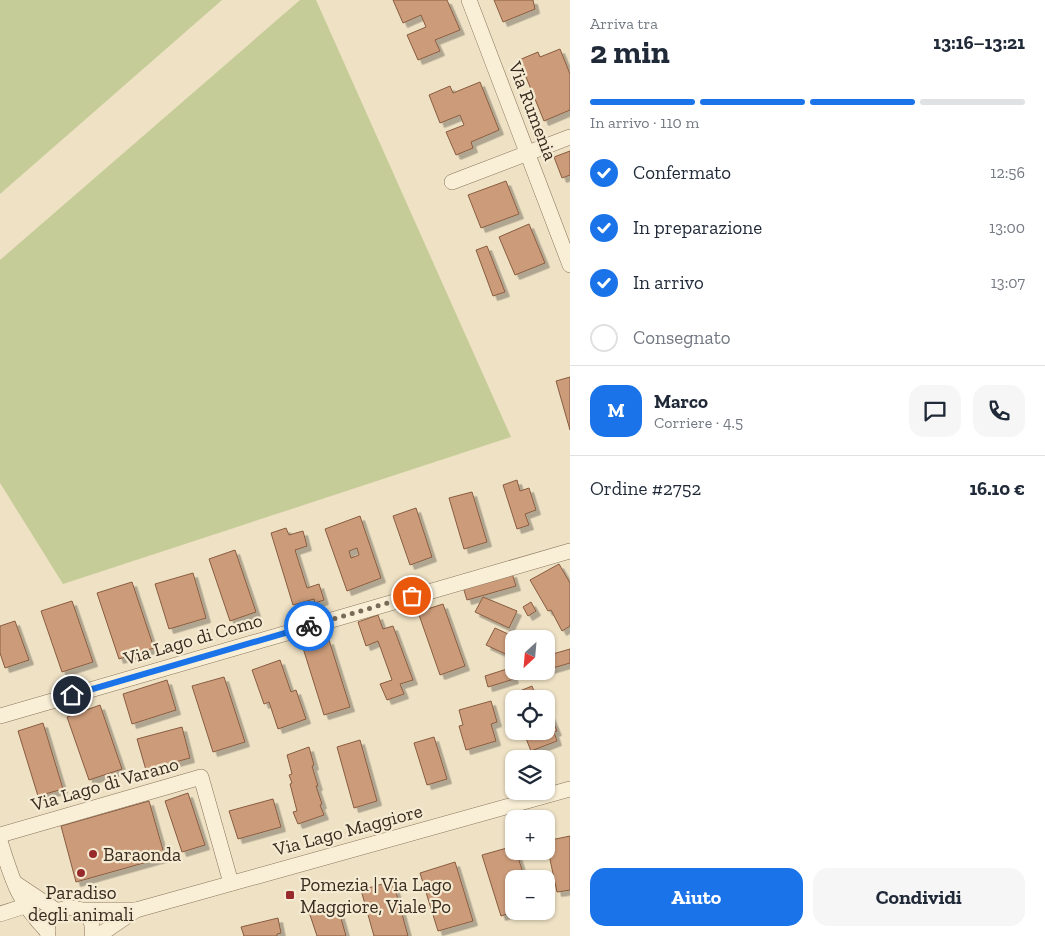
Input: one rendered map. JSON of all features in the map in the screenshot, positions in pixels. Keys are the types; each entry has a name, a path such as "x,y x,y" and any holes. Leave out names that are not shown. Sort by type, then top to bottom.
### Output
{"street":[{"name":"Via Rumenia","path":"469,0 570,265"},
{"path":"452,182 570,137"},
{"name":"Via Lago di Como","path":"0,716 570,551"},
{"name":"Via Lago di Varano","path":"0,835 201,777 231,883"},
{"name":"Via Lago Maggiore","path":"57,911 72,907 80,910 136,910 570,789"},
{"path":"0,841 13,882 25,906 47,934"},
{"path":"13,882 57,911 51,917 47,934"},
{"path":"0,914 25,906"},
{"path":"80,910 90,920 93,927 92,936"},
{"name":"Via Lago Maggiore","path":"98,936 136,910"}],"green space":[{"path":"0,0 222,0 0,194"},
{"path":"300,0 316,0 511,437 63,584 0,483 0,260"}],"building":[{"path":"393,0 447,0 460,30 435,40 440,51 418,60 407,35 426,27 421,15 403,23"},
{"path":"494,0 533,0 535,9 503,22"},
{"path":"560,49 570,74 570,110 544,121 519,60 538,52 540,57"},
{"path":"480,82 499,130 471,142 473,148 456,155 446,132 464,125 460,115 440,123 429,95 450,86 453,93"},
{"path":"570,151 570,175 562,178 554,157"},
{"path":"506,181 519,214 481,228 468,195"},
{"path":"529,224 545,263 515,275 499,237"},
{"path":"487,246 505,292 493,296 476,250"},
{"path":"570,377 570,430 556,381"},
{"path":"517,480 520,491 529,488 536,510 525,514 529,525 517,529 503,485"},
{"path":"472,492 487,542 464,549 449,498"},
{"path":"416,508 432,557 410,565 393,516"},
{"path":"360,516 381,578 347,591 325,529","holes":["357,548 359,555 351,558 349,551"]},
{"path":"286,528 289,535 303,531 307,546 295,550 307,588 319,584 324,600 315,603 314,599 293,605 271,533"},
{"path":"235,550 256,612 230,621 209,559"},
{"path":"559,564 570,583 570,626 562,631 551,610 548,611 530,580"},
{"path":"193,573 206,618 169,629 155,584"},
{"path":"512,573 516,586 467,600 463,587"},
{"path":"132,582 154,648 119,659 97,593"},
{"path":"483,597 517,611 509,628 475,612"},
{"path":"72,601 93,662 62,672 41,611"},
{"path":"531,602 536,611 528,616 523,607"},
{"path":"443,604 465,666 440,675 418,612"},
{"path":"378,615 383,629 393,626 413,680 400,684 404,694 387,700 380,684 392,680 378,641 366,646 358,622"},
{"path":"15,621 29,660 5,668 0,653 0,626"},
{"path":"495,628 505,633 505,654 486,645"},
{"path":"329,640 350,707 324,715 303,648"},
{"path":"570,649 570,663 555,667 555,653"},
{"path":"280,660 291,692 296,690 306,719 278,729 269,702 264,704 252,670"},
{"path":"505,670 505,680 511,680 488,687 485,676"},
{"path":"224,677 245,742 213,752 192,686"},
{"path":"167,680 176,710 132,724 123,694"},
{"path":"532,686 534,690 522,690"},
{"path":"491,701 497,722 491,724 496,741 466,750 459,726 463,725 459,710"},
{"path":"100,705 122,769 89,780 67,717"},
{"path":"43,723 63,789 38,796 18,731"},
{"path":"182,727 190,758 146,770 137,739"},
{"path":"555,735 557,741 531,750 527,740 555,740"},
{"path":"434,737 447,779 427,785 414,743"},
{"path":"360,740 377,801 354,808 337,747"},
{"path":"309,747 318,786 316,786 322,804 320,805 324,815 298,824 293,812 297,811 290,784 292,783 289,775 292,774 287,755"},
{"path":"188,793 205,845 182,852 165,801"},
{"path":"273,799 281,827 238,839 229,811"},
{"path":"149,801 165,857 76,882 61,826"},
{"path":"570,836 570,890 557,892 555,870 552,870 550,860 555,860 555,839"},
{"path":"505,849 505,860 519,860 522,870 505,870 505,915 501,916 482,855"},
{"path":"455,862 473,921 438,931 420,873"},
{"path":"393,881 408,936 374,936 361,890"},
{"path":"337,904 346,936 317,936 309,912"},
{"path":"278,918 281,933 277,934 277,936 244,936 241,927"}],"way so far":[{"path":"309,626 412,596"}],"place":[{"name":"Baraonda","path":"93,854"},
{"name":"Paradiso degli animali","path":"81,873"},
{"name":"Pomezia | Via Lago Maggiore, Viale Po","path":"290,895"}],"route":[{"path":"72,695 309,626"}]}
